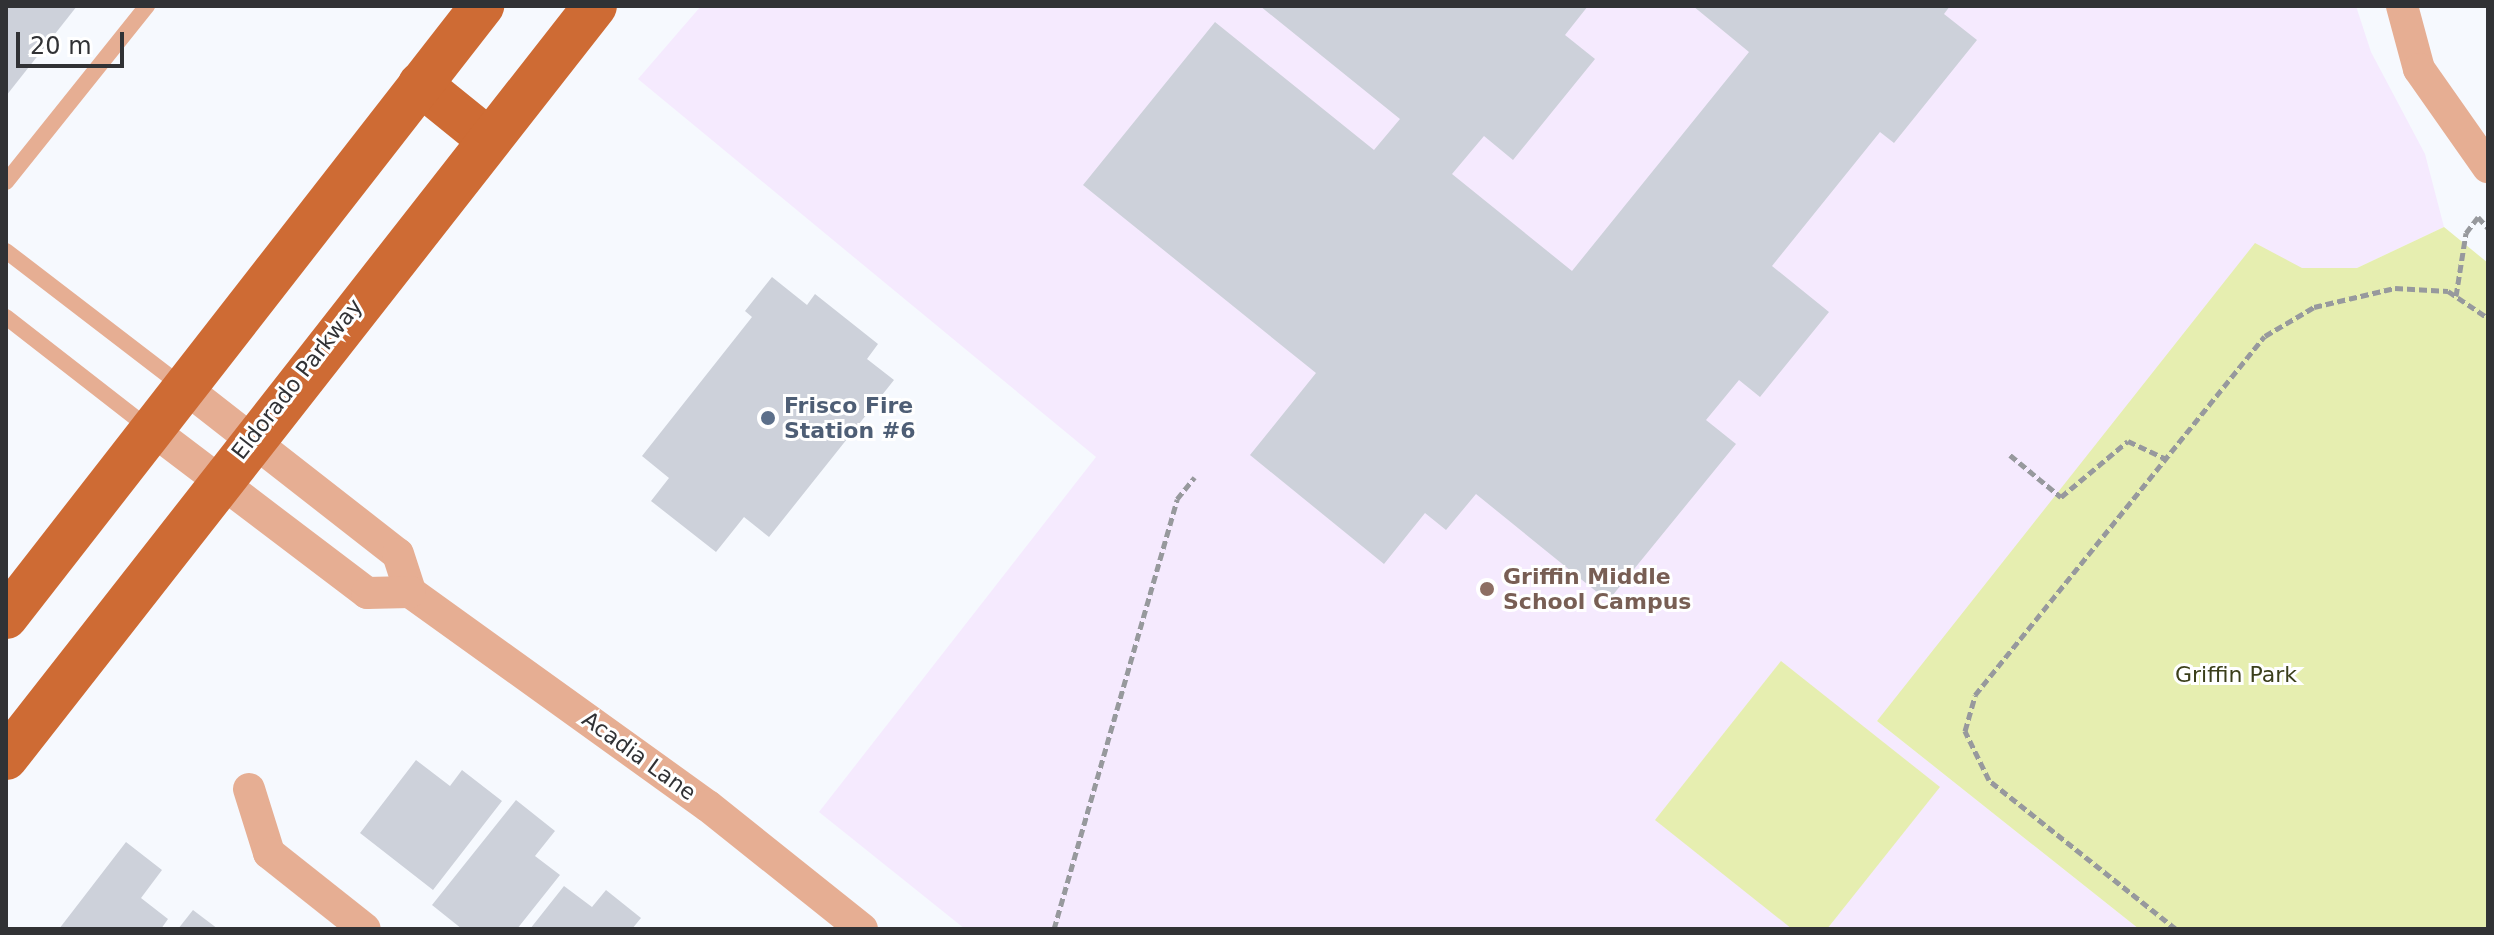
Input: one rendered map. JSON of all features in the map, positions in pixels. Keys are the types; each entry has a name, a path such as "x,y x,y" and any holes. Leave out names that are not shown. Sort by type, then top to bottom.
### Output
{"main road":[{"path":"6,617 482,6"},
{"name":"Eldorado Parkway","path":"6,758 250,438 595,6"},
{"path":"420,84 488,139"}],"street":[{"path":"2402,6 2419,69 2488,167"},
{"path":"151,429 367,593 410,592 398,554 184,387"},
{"name":"Acadia Lane","path":"410,592 708,806 862,929"},
{"path":"249,789 269,853 365,929"}],"lane":[{"path":"6,182 147,6"},
{"path":"6,251 184,387"},
{"path":"6,317 151,429"}],"path":[{"path":"2456,297 2466,233 2478,217 2488,228"},
{"path":"2176,929 1989,780 1965,731 1975,695 2265,336 2292,319 2395,288 2456,297 2488,318"},
{"path":"2010,455 2061,497 2128,441 2164,458"},
{"path":"1054,929 1177,499 1195,477"}],"shaded area":[{"name":"Griffin Middle School Campus","path":"701,6 2356,6 2371,52 2425,154 2444,227 2357,268 2302,268 1877,721 2139,929 965,929 819,812 1096,457 638,79"}],"green space":[{"name":"Griffin Park","path":"2444,227 2488,263 2488,929 2139,929 1877,721 2255,243 2302,268 2357,268"},
{"path":"1781,661 1940,787 1827,929 1792,929 1655,820"}],"building":[{"path":"6,6 77,6 6,96"},
{"path":"1260,6 1588,6 1565,35 1595,59 1513,160 1484,136 1452,174 1572,271 1749,52 1693,6 1950,6 1944,14 1977,40 1894,143 1880,132 1772,266 1829,312 1760,397 1739,380 1706,420 1736,444 1608,601 1476,494 1446,530 1425,513 1384,564 1250,455 1316,373 1083,185 1215,22 1374,150 1400,119"},
{"name":"Frisco Fire Station #6","path":"772,277 807,305 815,294 878,344 867,359 894,380 769,537 744,517 716,552 651,501 669,478 642,456 752,317 745,311"},
{"path":"416,760 450,786 462,770 502,801 433,890 360,833"},
{"path":"516,800 555,831 535,856 560,875 517,929 462,929 432,905"},
{"path":"126,842 162,870 141,898 168,919 161,929 59,929"},
{"path":"564,886 592,907 606,890 641,918 632,929 530,929"},
{"path":"193,910 218,929 178,929"}],"place":[{"name":"Frisco Fire Station #6","path":"768,418"},
{"name":"Griffin Middle School Campus","path":"1487,589"}]}
